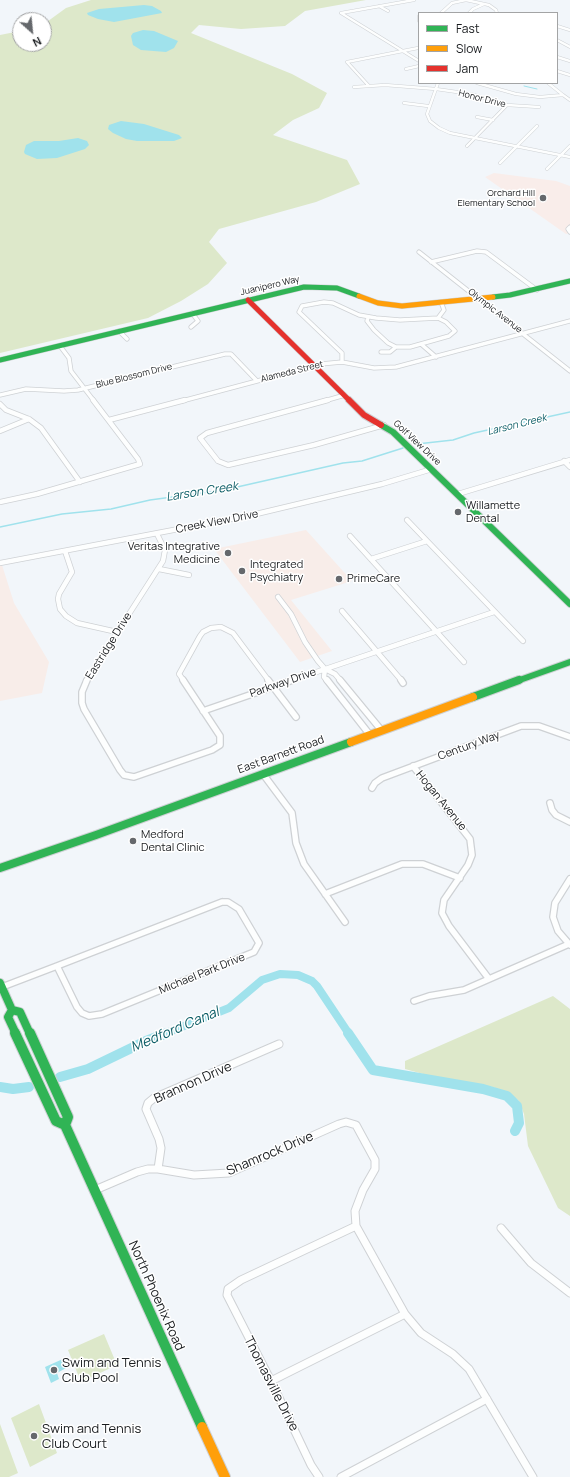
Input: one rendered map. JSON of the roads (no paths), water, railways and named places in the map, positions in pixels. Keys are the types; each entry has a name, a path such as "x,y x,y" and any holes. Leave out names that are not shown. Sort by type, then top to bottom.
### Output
{"street":[{"path":"414,0 340,13 418,60"},
{"path":"453,0 470,0 485,4 494,8 496,12"},
{"path":"442,12 448,6 457,1"},
{"path":"470,12 473,8 485,4"},
{"path":"379,6 388,11"},
{"path":"558,26 570,30"},
{"path":"558,41 570,48"},
{"path":"368,85 347,62 418,48"},
{"path":"558,57 570,61"},
{"path":"406,70 418,66"},
{"path":"558,71 570,75"},
{"path":"438,84 428,106 428,116 436,125 450,133 570,157"},
{"path":"480,84 516,94 540,97 562,95"},
{"path":"549,84 570,100"},
{"name":"Honor Drive","path":"354,87 368,85 392,85 436,89 471,94 507,105 539,107"},
{"path":"404,103 428,106"},
{"path":"467,146 507,105"},
{"path":"477,117 494,120"},
{"path":"500,163 537,126"},
{"path":"547,169 570,146"},
{"path":"570,227 568,229 570,232"},
{"path":"431,262 483,251 488,253 537,290"},
{"name":"Olympic Avenue","path":"419,252 570,371"},
{"name":"Juanipero Way","path":"0,360 301,288 323,287 342,289 370,301 385,305 402,306 510,295 537,290 570,281"},
{"name":"Golf View Drive","path":"248,300 367,417 384,425 393,432 570,604"},
{"path":"342,362 342,353 300,314 298,310 305,305 324,302 368,317 400,320 438,318 452,326 455,331 449,336 404,348 396,348 374,330 368,321 368,317"},
{"path":"438,318 444,310 440,302"},
{"path":"191,327 198,321 192,313"},
{"name":"Alameda Street","path":"109,420 314,366 342,362 374,368 389,368 570,321"},
{"path":"120,331 127,339"},
{"path":"421,344 436,357"},
{"path":"0,502 80,482 139,464 140,462 70,368 69,358 60,346"},
{"path":"381,352 390,352 396,348"},
{"name":"Blue Blossom Drive","path":"0,395 26,389 64,392 85,389 225,354 231,354 257,381"},
{"path":"345,395 207,433 200,436 201,441 218,461 224,464 233,464 299,449 384,425"},
{"path":"0,404 10,412 29,419 41,428 80,482"},
{"path":"0,431 22,424 29,419"},
{"path":"458,494 570,460"},
{"path":"564,461 570,467"},
{"name":"Creek View Drive","path":"0,563 252,515 382,484 432,469"},
{"path":"407,520 523,641"},
{"name":"Eastridge Drive","path":"157,534 165,555 159,569 117,632 84,686 82,703 84,709 120,770 124,775 129,777 141,775 217,748 221,742 221,739 203,710"},
{"path":"350,536 464,662"},
{"path":"371,559 427,541"},
{"path":"65,550 72,572 59,594 58,604 60,609 66,616 77,623 117,632"},
{"path":"159,569 189,575"},
{"path":"278,597 291,614 311,651 325,669 335,674 382,731"},
{"path":"342,611 403,683"},
{"name":"Parkway Drive","path":"203,710 494,612"},
{"path":"203,710 179,674 203,632 211,628 226,628 233,633 296,717"},
{"name":"East Barnett Road","path":"0,868 117,827 570,662"},
{"path":"325,669 324,677 370,735"},
{"name":"Century Way","path":"372,788 375,783 382,778 521,726 539,726 570,737"},
{"name":"Hogan Avenue","path":"413,766 470,839 472,855 460,878 444,900 442,913 446,922 489,979"},
{"path":"263,774 292,814 296,843 300,854 325,894 345,922"},
{"path":"550,803 552,810 556,815 570,822"},
{"path":"325,894 402,864 423,864 460,878"},
{"path":"414,1001 429,996 464,990 570,945 555,924 553,909 555,903 570,879"},
{"name":"Michael Park Drive","path":"1,985 57,966 222,902 228,902 238,909 258,943 254,952 249,955 95,1016 82,1013 57,966"},
{"name":"North Phoenix Road","path":"1,985 12,1010"},
{"name":"North Phoenix Road","path":"12,1010 8,1017 56,1121 65,1125 225,1477"},
{"name":"North Phoenix Road","path":"12,1010 20,1012 56,1089 68,1117 65,1125"},
{"name":"Brannon Drive","path":"158,1169 161,1148 159,1139 146,1109 148,1104 154,1098 279,1044"},
{"name":"Shamrock Drive","path":"95,1190 137,1172 158,1169 194,1175 229,1173 346,1122 352,1123 358,1129 372,1152 375,1160 375,1169 363,1190 355,1211 356,1226"},
{"path":"356,1226 405,1314 421,1333 462,1362 487,1399 533,1477"},
{"name":"Thomasville Drive","path":"319,1477 311,1464 272,1382 235,1312 228,1295 228,1289 241,1280 356,1226"},
{"path":"501,1228 531,1263 570,1292"},
{"path":"272,1382 405,1314"},
{"path":"341,1477 487,1399"}],"water":[{"path":"144,5 152,6 162,13 114,22 98,19 88,15 87,13 99,9"},
{"path":"143,30 154,31 178,41 174,48 166,52 141,50 133,45 131,36 133,33"},
{"path":"121,121 144,124 179,135 182,138 174,141 137,141 126,139 108,129 109,125"},
{"path":"78,138 87,141 89,145 85,149 57,158 37,159 25,154 24,152 26,145 34,141 59,141"},
{"name":"Swim and Tennis Club Pool","path":"65,1358 68,1367 57,1373 59,1379 51,1383 45,1367"}],"waterway":[{"path":"524,86 537,89"},
{"name":"Larson Creek","path":"417,444 453,440 474,433 570,412"},
{"name":"Larson Creek","path":"0,527 62,514 111,509 150,500 224,490 343,463 362,461 403,448"},
{"name":"Medford Canal","path":"164,1034 229,1008 262,980 280,974 298,975 312,981 317,986 349,1034"},
{"name":"Medford Canal","path":"60,1077 88,1069 146,1041 167,1033"},
{"name":"Medford Canal","path":"348,1033 373,1070 483,1089 507,1096 517,1106 519,1123 515,1131"},
{"name":"Medford Canal","path":"0,1087 13,1089 29,1087"}],"place":[{"name":"Orchard Hill Elementary School","path":"543,198"},
{"name":"Willamette Dental","path":"458,512"},
{"name":"Veritas Integrative Medicine","path":"228,553"},
{"name":"Integrated Psychiatry","path":"242,571"},
{"name":"PrimeCare","path":"339,579"},
{"name":"Medford Dental Clinic","path":"133,841"},
{"name":"Swim and Tennis Club Pool","path":"54,1370"},
{"name":"Swim and Tennis Club Court","path":"34,1436"}]}
